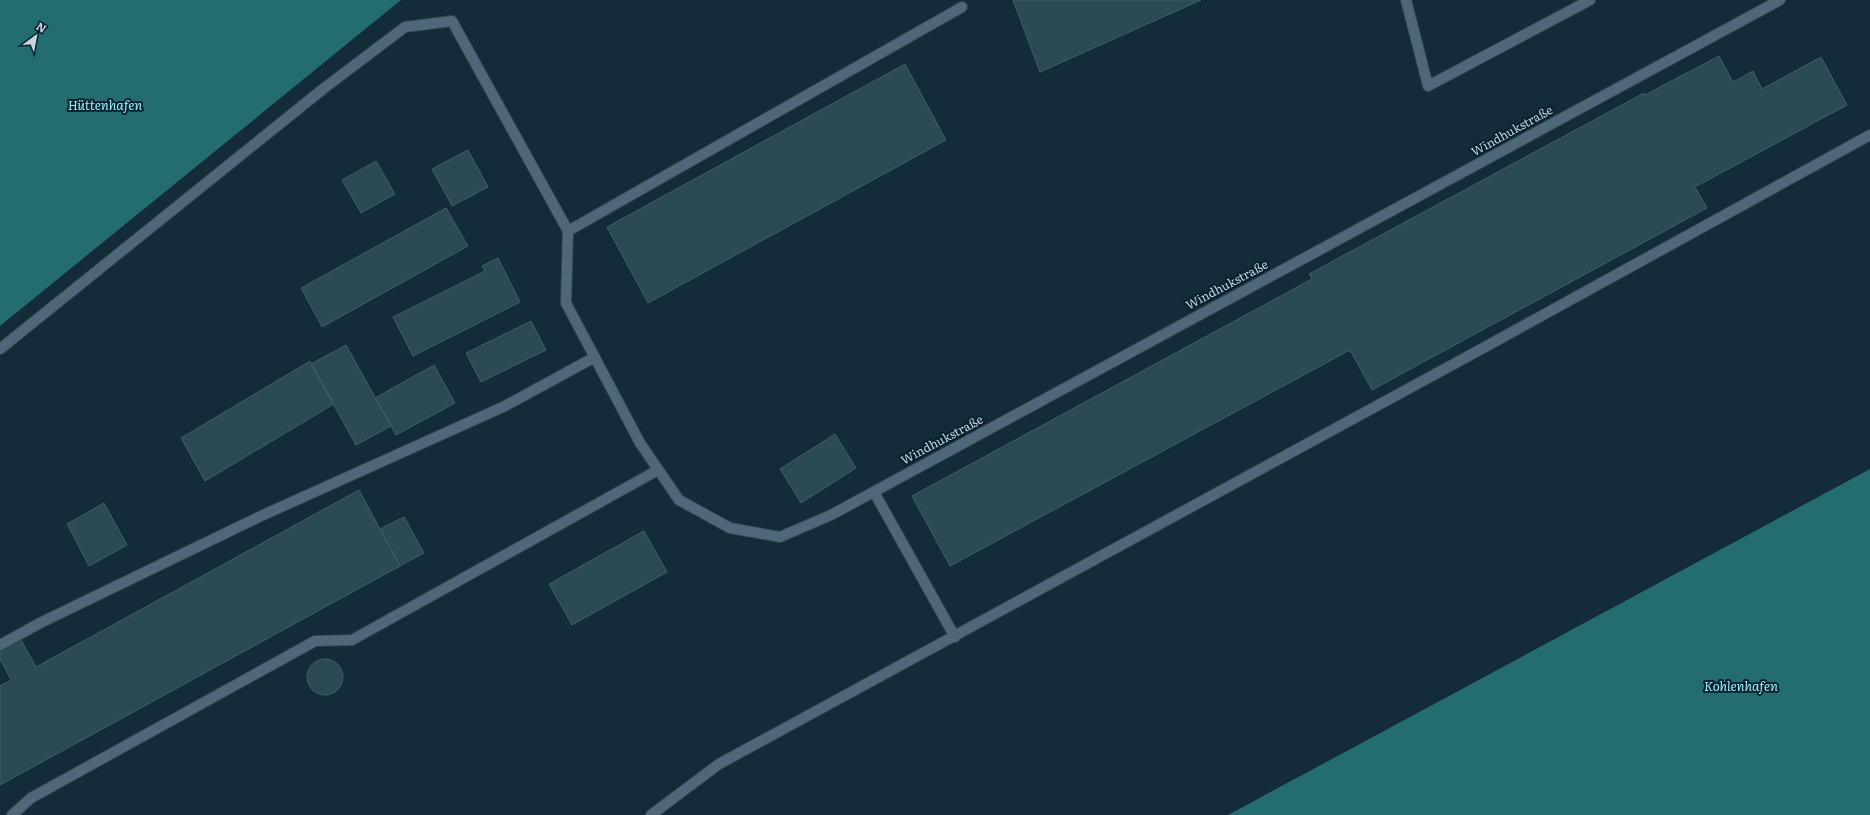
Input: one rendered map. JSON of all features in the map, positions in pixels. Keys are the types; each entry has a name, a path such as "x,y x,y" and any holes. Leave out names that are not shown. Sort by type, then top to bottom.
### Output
{"street":[{"path":"1406,0 1428,86 1590,0"},
{"name":"Windhukstraße","path":"658,470 679,500 730,528 780,537 831,515 874,492 1780,0"},
{"path":"568,232 962,7"},
{"path":"0,349 323,89 405,27 452,21 568,232 566,303 640,443 658,470 352,640 315,641 31,798 12,815"},
{"path":"652,815 719,764 1870,135"},
{"path":"0,645 40,623 262,516 505,406 595,357"},
{"path":"874,492 955,636"}],"water":[{"name":"Hüttenhafen","path":"0,0 401,0 0,326"},
{"name":"Kohlenhafen","path":"1870,469 1870,815 1228,815"}],"building":[{"path":"1013,0 1201,0 1040,72"},
{"path":"1719,56 1733,82 1753,71 1762,89 1821,57 1847,105 1695,187 1707,208 1372,390 1350,350 950,566 912,496 1312,279 1309,274 1644,93 1645,95"},
{"path":"905,64 946,140 648,303 607,227"},
{"path":"468,150 488,187 452,206 432,169"},
{"path":"376,161 395,194 361,213 342,180"},
{"path":"446,208 468,246 322,327 301,288"},
{"path":"498,258 520,302 413,356 393,317 485,271 482,266"},
{"path":"531,321 546,350 481,382 466,353"},
{"path":"346,345 391,426 356,445 311,364"},
{"path":"310,361 334,404 205,481 181,438"},
{"path":"434,365 455,403 396,435 375,398"},
{"path":"835,434 856,468 801,503 780,469"},
{"path":"359,490 400,566 0,785 0,686 11,680 0,659 0,649 20,638 36,667"},
{"path":"104,503 127,545 89,566 67,524"},
{"path":"404,517 424,553 400,566 380,529"},
{"path":"644,531 667,572 572,625 549,584"},
{"path":"328,659 338,664 342,670 342,684 338,690 332,694 322,695 312,690 308,684 307,674 312,664 318,660"}]}
